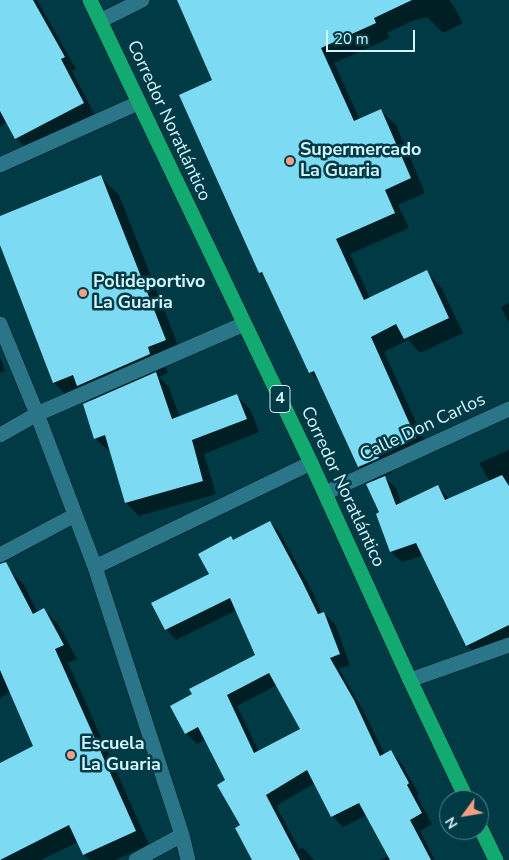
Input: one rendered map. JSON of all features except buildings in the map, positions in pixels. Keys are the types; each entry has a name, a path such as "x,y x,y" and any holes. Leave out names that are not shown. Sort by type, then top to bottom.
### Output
{"highway":[{"name":"Corredor Noratlántico","path":"90,0 311,463 462,790"},
{"path":"486,840 496,860"}],"street":[{"path":"100,22 142,0"},
{"path":"0,165 138,102"},
{"path":"0,324 37,414 95,567 182,835 188,860"},
{"path":"0,435 37,414 244,324"},
{"name":"Calle Don Carlos","path":"325,493 509,409"},
{"path":"95,567 311,463"},
{"path":"0,555 75,515"},
{"path":"410,680 509,645"},
{"path":"136,860 182,835"}],"place":[{"name":"Supermercado La Guaria","path":"290,161"},
{"name":"Polideportivo La Guaria","path":"83,293"},
{"name":"Escuela La Guaria","path":"71,755"}]}
